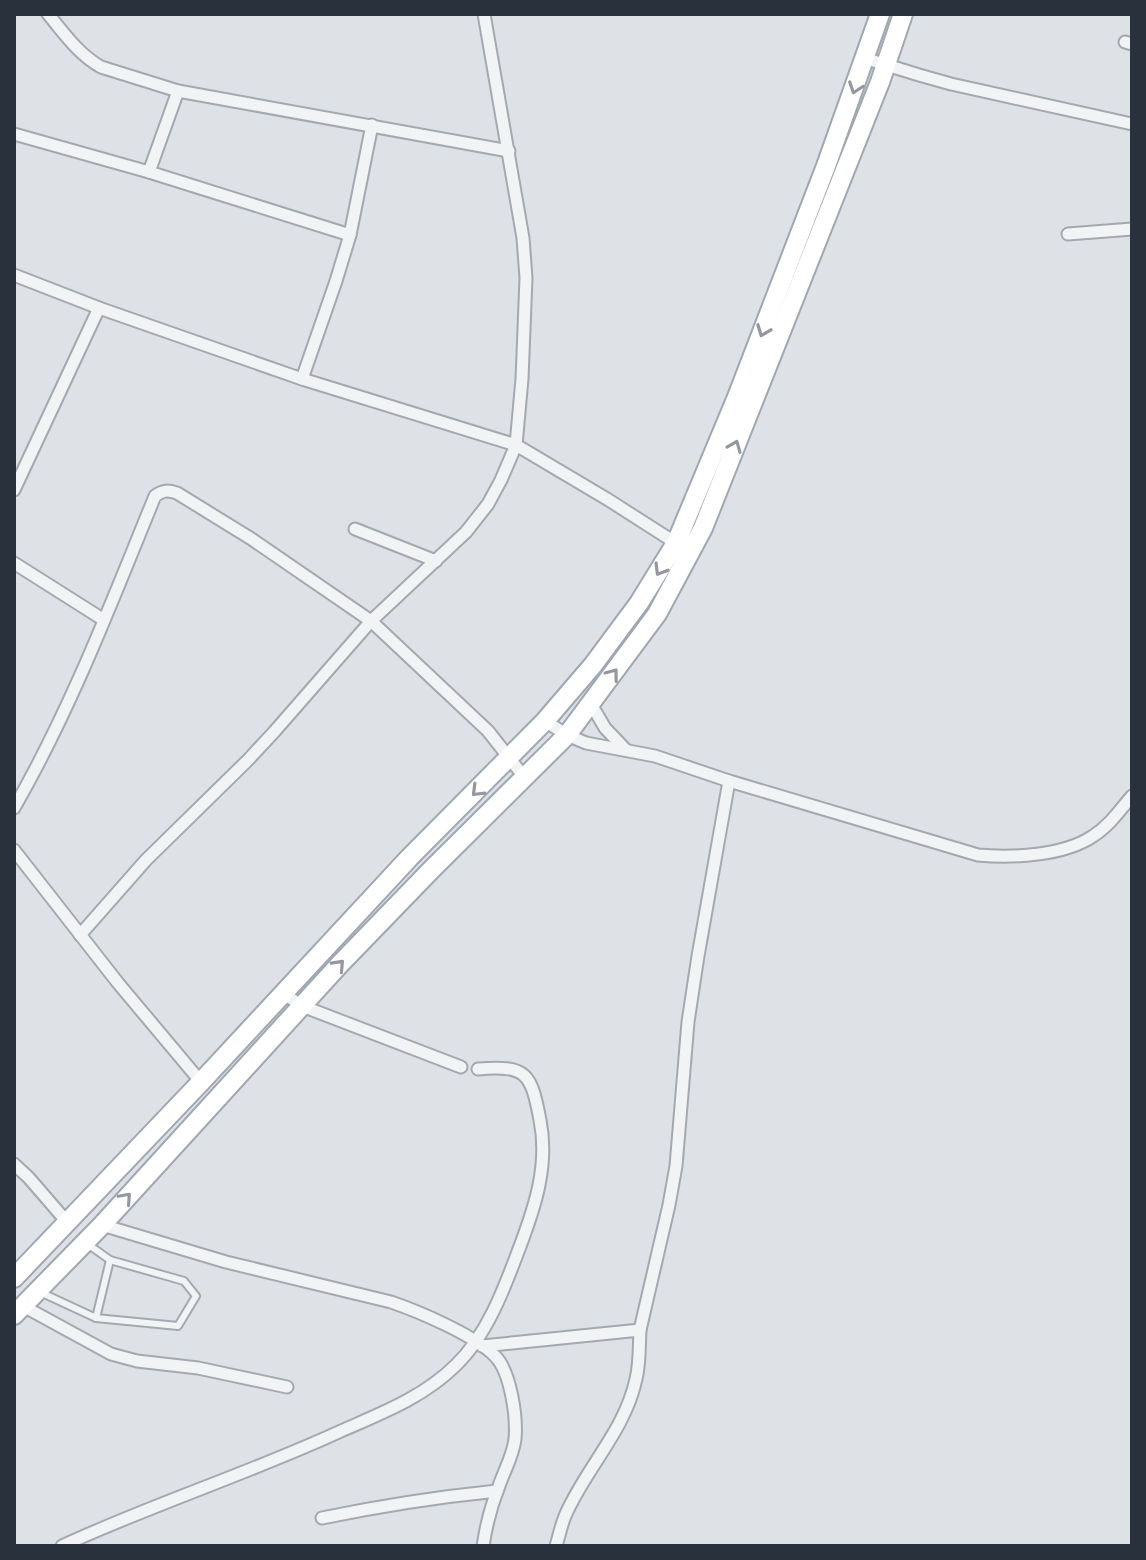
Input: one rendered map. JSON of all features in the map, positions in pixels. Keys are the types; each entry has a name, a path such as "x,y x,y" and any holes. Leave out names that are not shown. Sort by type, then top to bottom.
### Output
{"main road":[{"path":"19,1311 421,880 567,735 657,614 857,84 880,14"},
{"path":"14,1278 410,857 545,721 593,665 651,584 703,528 903,14"}],"street":[{"path":"48,14 91,62 178,91 509,151"},
{"path":"80,935 146,860 274,732 371,621 466,532 488,504 501,480 516,445 526,278 523,238 484,14"},
{"path":"864,58 951,84 1132,124"},
{"path":"149,172 178,91"},
{"path":"302,379 350,235 372,125"},
{"path":"14,134 149,172 350,235"},
{"path":"1068,234 1132,229"},
{"path":"14,275 302,379 516,445 683,548"},
{"path":"14,490 99,308"},
{"path":"14,808 65,707 155,496 169,490 250,538 371,621 488,731 525,778"},
{"path":"355,529 436,561"},
{"path":"14,563 104,620"},
{"path":"591,704 605,728 627,750"},
{"path":"545,721 586,743 655,756 963,852 989,856 1057,851 1076,846 1110,823 1132,796"},
{"path":"556,1546 565,1515 619,1424 636,1380 640,1330 676,1166 690,1009 729,781"},
{"path":"14,850 201,1082"},
{"path":"283,993 302,1006 461,1067"},
{"path":"62,1546 141,1510 304,1448 387,1411 431,1386 479,1344 531,1218 543,1166 544,1145 537,1101 523,1073 506,1068 478,1069"},
{"path":"14,1164 67,1222"},
{"path":"102,1225 226,1262 416,1310 479,1344 498,1358 508,1380 515,1439 486,1527 483,1546"},
{"path":"19,1311 124,1359 198,1368 287,1387"},
{"path":"479,1344 640,1330"},
{"path":"322,1518 434,1497 497,1491"}],"lane":[{"path":"37,1291 96,1318 178,1326 196,1296 184,1281 110,1260 85,1242"},
{"path":"96,1318 110,1260"}]}
